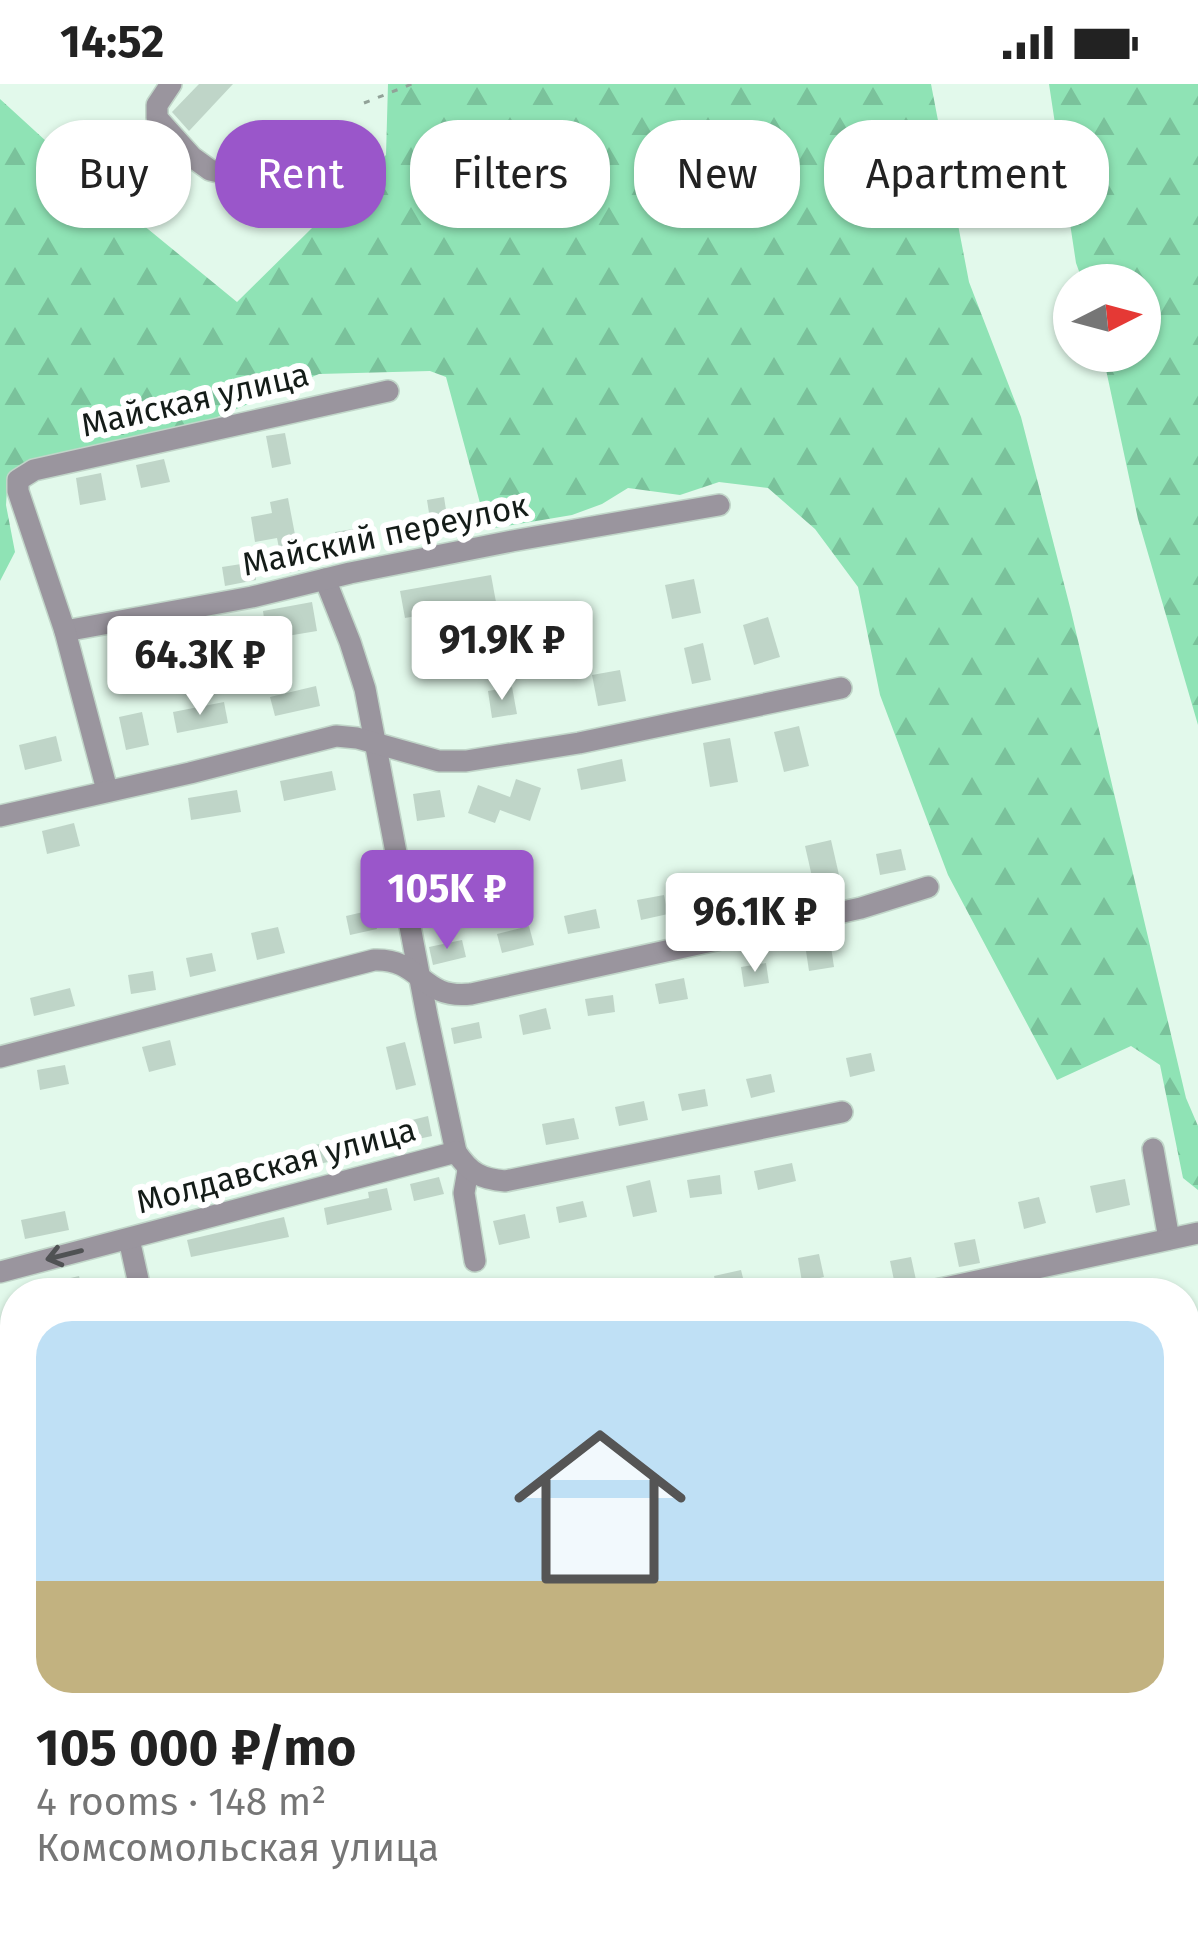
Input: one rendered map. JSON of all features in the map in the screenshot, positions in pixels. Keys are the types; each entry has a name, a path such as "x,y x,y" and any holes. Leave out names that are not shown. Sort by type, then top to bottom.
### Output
{"street":[{"path":"171,84 157,105 157,118 192,158 215,171"},
{"name":"Майская улица","path":"65,631 18,480 34,470 388,391"},
{"name":"Майский переулок","path":"65,631 512,541 719,505"},
{"path":"325,579 350,642 377,745 427,1016 462,1161 476,1261"},
{"path":"65,631 107,790"},
{"path":"0,816 337,736 439,761 503,756 842,688"},
{"path":"0,1057 374,960 402,964 440,993 471,994 861,908 928,887"},
{"path":"427,1016 440,993"},
{"name":"Молдавская улица","path":"0,1271 462,1161 485,1179 506,1181 842,1112"},
{"path":"1153,1149 1169,1239"},
{"path":"991,1278 1198,1233"},
{"path":"129,1239 138,1278"}],"path":[{"path":"364,103 412,84"}],"green space":[{"path":"388,84 931,84 938,120 824,120 824,228 959,228 969,282 1021,417 1071,611 1186,1098 1198,1126 1198,1190 1183,1178 1160,1065 1131,1046 1057,1080 948,875 880,695 858,587 815,529 768,488 719,482 680,495 628,488 572,515 494,528 484,518 446,377 430,371 319,374 215,418 26,462 8,474 6,505 15,552 0,581 0,99 36,132 36,228 147,228 237,302 312,228 386,228"},
{"path":"1049,84 1198,84 1198,725 1138,519 1106,372 1161,372 1161,264 1076,264 1071,228 1109,228 1109,120 1054,120"}],"building":[{"path":"199,84 233,84 191,129 191,120 179,120 172,112"},
{"path":"285,433 291,464 272,468 266,436"},
{"path":"164,459 170,482 141,488 136,465"},
{"path":"101,473 106,500 80,505 76,478"},
{"path":"444,497 448,523 431,526 427,500"},
{"path":"288,498 297,545 359,528 362,547 299,559 301,570 284,574 277,538 255,542 251,517 272,513 270,502"},
{"path":"254,562 256,580 225,586 222,567"},
{"path":"491,575 496,602 405,618 400,591"},
{"path":"694,579 701,613 672,619 665,585"},
{"path":"312,602 317,631 281,637 280,630 266,632 263,611"},
{"path":"768,617 780,657 754,665 743,625"},
{"path":"214,622 217,643 186,648 183,627"},
{"path":"703,643 711,680 692,684 684,648"},
{"path":"620,670 626,701 598,706 592,675"},
{"path":"316,686 320,706 275,716 270,697"},
{"path":"512,687 517,714 492,718 488,691"},
{"path":"224,702 228,723 177,733 173,712"},
{"path":"142,712 149,745 126,750 119,717"},
{"path":"799,726 809,766 784,772 774,732"},
{"path":"56,736 62,761 25,770 19,745"},
{"path":"730,738 738,782 710,787 703,743"},
{"path":"622,759 626,781 581,790 577,769"},
{"path":"332,771 336,790 284,801 280,781"},
{"path":"516,779 541,788 530,821 500,810 495,823 468,813 478,785 510,797"},
{"path":"237,790 241,812 191,820 188,798"},
{"path":"440,790 445,817 417,821 413,794"},
{"path":"74,823 80,846 47,854 42,831"},
{"path":"831,840 839,875 813,881 805,846"},
{"path":"901,849 906,870 880,875 876,854"},
{"path":"742,877 746,898 721,904 716,883"},
{"path":"664,895 668,914 641,920 637,900"},
{"path":"596,909 600,928 568,934 564,916"},
{"path":"372,910 377,929 350,935 346,916"},
{"path":"529,926 534,945 502,953 497,934"},
{"path":"278,927 285,953 257,960 251,933"},
{"path":"462,940 466,957 433,965 429,947"},
{"path":"831,947 834,967 809,971 806,951"},
{"path":"212,953 216,971 190,977 186,958"},
{"path":"766,963 769,983 744,987 741,967"},
{"path":"153,971 156,990 131,994 128,975"},
{"path":"684,978 688,999 659,1004 655,984"},
{"path":"70,988 75,1006 34,1016 30,998"},
{"path":"613,995 615,1012 588,1016 585,999"},
{"path":"546,1008 551,1029 523,1035 519,1015"},
{"path":"479,1022 482,1038 454,1044 451,1028"},
{"path":"170,1040 176,1065 149,1072 142,1047"},
{"path":"405,1042 416,1085 396,1090 386,1047"},
{"path":"871,1053 875,1071 850,1077 846,1058"},
{"path":"65,1065 69,1084 40,1090 37,1070"},
{"path":"771,1074 775,1092 751,1098 746,1079"},
{"path":"705,1089 708,1106 682,1111 678,1094"},
{"path":"644,1101 648,1120 619,1126 615,1107"},
{"path":"428,1116 432,1136 404,1142 400,1123"},
{"path":"574,1118 579,1139 546,1145 542,1124"},
{"path":"333,1141 337,1160 310,1166 306,1147"},
{"path":"271,1159 275,1176 243,1183 240,1166"},
{"path":"792,1163 796,1181 758,1190 754,1171"},
{"path":"720,1175 722,1194 690,1198 687,1180"},
{"path":"439,1177 444,1194 414,1201 410,1184"},
{"path":"1125,1179 1130,1205 1096,1213 1090,1186"},
{"path":"650,1180 657,1212 633,1217 626,1186"},
{"path":"387,1188 392,1210 327,1225 324,1208 369,1198 368,1192"},
{"path":"1039,1197 1046,1223 1024,1229 1018,1202"},
{"path":"583,1201 587,1217 559,1223 556,1207"},
{"path":"65,1211 69,1230 25,1239 21,1220"},
{"path":"525,1214 530,1238 499,1245 493,1221"},
{"path":"284,1217 289,1237 191,1257 187,1240"},
{"path":"975,1239 980,1263 959,1267 954,1243"},
{"path":"819,1254 824,1277 801,1278 798,1258"},
{"path":"911,1257 916,1278 894,1278 890,1261"},
{"path":"741,1270 743,1278 714,1278"}]}
